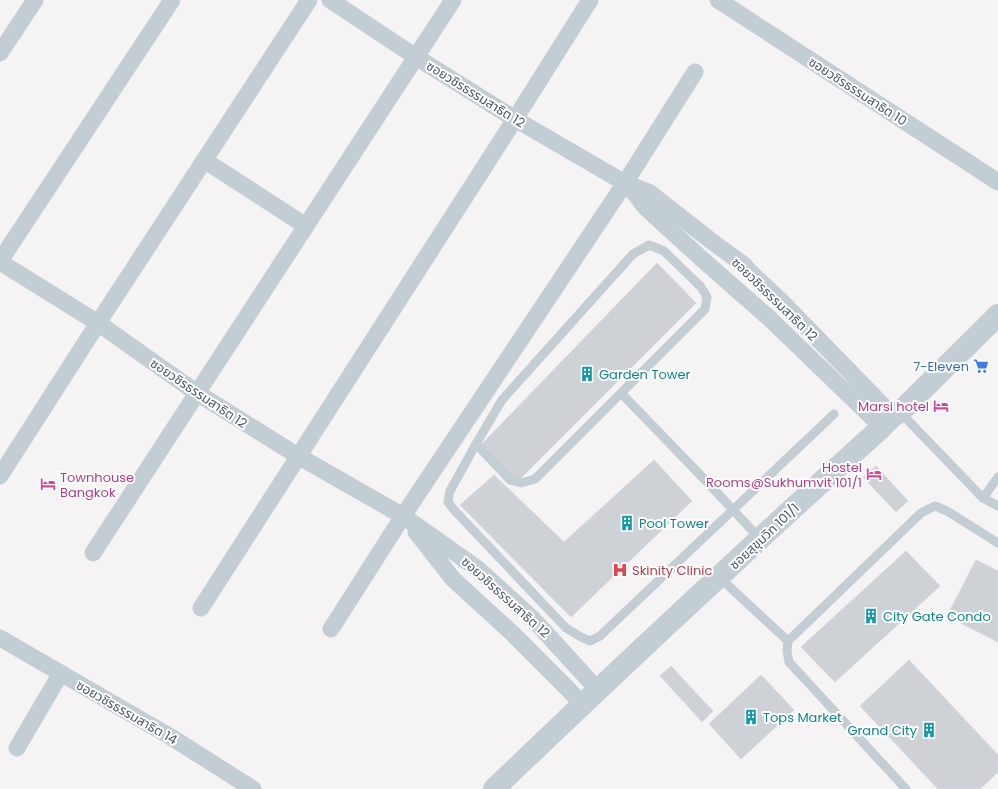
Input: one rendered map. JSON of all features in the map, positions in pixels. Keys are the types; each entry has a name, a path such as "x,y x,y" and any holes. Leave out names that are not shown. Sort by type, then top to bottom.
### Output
{"street":[{"path":"0,53 35,0"},
{"path":"0,261 172,0"},
{"path":"0,476 309,0"},
{"name":"ซอยวชิรธรรมสาธิต 12","path":"330,0 416,57 515,119 626,183 650,193 744,265 781,301 892,418"},
{"path":"93,553 453,0"},
{"path":"201,608 590,0"},
{"name":"ซอยวชิรธรรมสาธิต 10","path":"718,0 998,182"},
{"path":"331,629 403,516 626,183 695,72"},
{"path":"204,160 306,226"},
{"name":"ซอยวชิรธรรมสาธิต 12","path":"626,183 646,208 703,260 769,318 892,418"},
{"name":"ซอยวชิรธรรมสาธิต 12","path":"0,261 98,323 197,393 298,456 403,516 478,569 533,619 598,690"},
{"name":"ซอยสุขุมวิท 101/1","path":"494,789 582,704 995,324"},
{"name":"ซอยวชิรธรรมสาธิต 12","path":"403,516 453,579 512,633 582,704"},
{"name":"ซอยวชิรธรรมสาธิต 14","path":"0,638 171,737 253,789"},
{"path":"18,748 61,673"}],"lane":[{"path":"476,444 510,480 521,483 535,479 705,309 707,297 702,287 664,251 649,245 633,254 502,400 476,444 450,491 448,502 454,511 566,628 581,637 590,640 600,636 834,414"},
{"path":"621,394 733,509 760,539"},
{"path":"892,418 983,498 998,506"},
{"path":"983,498 998,477"},
{"path":"906,789 789,662 787,651 788,641 921,513 935,506 947,511 998,543"},
{"path":"718,578 788,641"}],"building":[{"name":"Garden Tower","path":"657,263 696,303 517,482 481,445"},
{"name":"Pool Tower","path":"654,460 692,501 571,617 460,505 494,475 564,542"},
{"name":"Hostel Rooms@Sukhumvit 101/1","path":"876,466 908,501 896,512 863,477"},
{"name":"City Gate Condo","path":"906,551 940,586 835,682 801,647"},
{"path":"976,560 998,571 998,642 947,616"},
{"name":"Grand City","path":"909,660 998,755 998,772 980,789 938,789 860,706"},
{"path":"671,666 696,693 685,703 660,676"},
{"name":"Tops Market","path":"761,675 794,710 741,759 709,724"},
{"path":"696,693 713,711 702,722 685,703"}],"place":[{"name":"7-Eleven","path":"981,366"},
{"name":"Garden Tower","path":"587,374"},
{"name":"Marsi hotel","path":"941,406"},
{"name":"Hostel Rooms@Sukhumvit 101/1","path":"874,474"},
{"name":"Townhouse Bangkok","path":"48,484"},
{"name":"Pool Tower","path":"627,523"},
{"name":"Skinity Clinic","path":"620,570"},
{"name":"City Gate Condo","path":"871,616"},
{"name":"Tops Market","path":"751,717"},
{"name":"Grand City","path":"929,730"}]}
